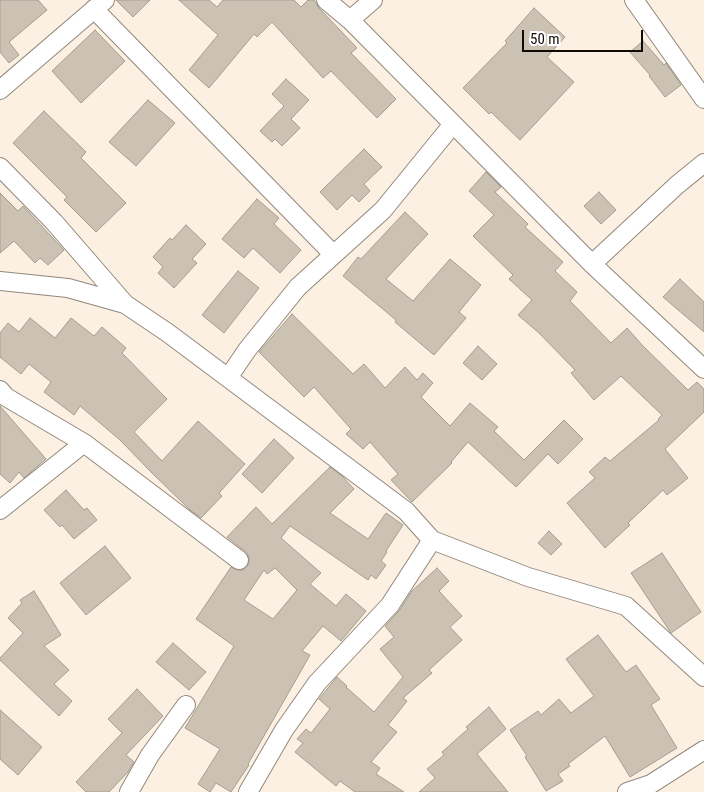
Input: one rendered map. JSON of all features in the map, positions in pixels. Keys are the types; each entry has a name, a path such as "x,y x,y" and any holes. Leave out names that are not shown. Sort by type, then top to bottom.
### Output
{"street":[{"path":"326,0 350,20 592,264 704,369"},
{"path":"350,20 372,0"},
{"path":"634,0 704,99"},
{"path":"0,90 99,4 333,254"},
{"path":"228,378 247,350 298,287 382,210 453,124"},
{"path":"592,264 677,185 704,163"},
{"path":"0,167 54,222 125,304 168,333 406,511 432,540 528,577 626,606 704,677"},
{"path":"0,281 68,288 125,304"},
{"path":"0,390 6,397 84,443 239,560"},
{"path":"0,510 84,443"},
{"path":"248,792 284,730 317,683 390,605 432,540"},
{"path":"129,792 150,755 186,705"},
{"path":"634,791 651,784 704,750"}],"building":[{"path":"0,0 38,0 47,10 9,42 19,55 9,63 0,52"},
{"path":"116,0 150,0 133,17"},
{"path":"179,0 209,0 217,7 223,0 294,0 301,7 308,0 314,0 319,8 357,48 351,53 396,99 377,118 331,71 323,78 272,22 257,37 254,34 209,88 189,70 218,35"},
{"path":"534,8 565,37 547,57 574,82 520,140 491,112 489,114 463,88 507,43 505,41"},
{"path":"95,30 125,61 81,103 52,71"},
{"path":"643,41 664,65 666,63 681,85 665,97 650,75 630,52"},
{"path":"286,79 309,100 291,119 300,128 282,146 275,139 272,142 260,131 284,106 272,94"},
{"path":"148,100 175,123 136,166 109,142"},
{"path":"44,111 86,152 81,158 126,203 96,232 64,200 67,197 13,143"},
{"path":"364,149 382,167 364,184 370,191 359,202 352,195 337,210 320,192"},
{"path":"486,172 501,187 495,192 528,224 525,227 563,262 555,271 577,292 570,301 611,343 627,328 688,390 697,382 704,389 704,412 665,449 688,478 667,495 663,490 605,548 567,503 595,478 589,472 605,457 610,461 659,420 662,415 621,376 594,400 571,373 575,370 539,333 518,315 532,300 509,279 513,275 473,236 494,215 469,191"},
{"path":"599,192 616,210 601,224 584,206"},
{"path":"0,193 18,211 23,206 64,250 48,265 40,258 35,263 14,241 0,253"},
{"path":"257,199 279,218 274,224 301,250 280,273 253,248 244,258 222,239"},
{"path":"405,212 428,234 386,279 413,301 450,259 481,285 459,312 466,318 434,355 395,322 396,320 343,276 358,257 361,259"},
{"path":"186,225 206,244 192,259 197,263 174,288 158,273 163,267 153,257 170,238 172,240"},
{"path":"238,271 259,288 224,333 202,315"},
{"path":"680,279 704,302 704,332 663,297"},
{"path":"292,314 353,374 364,364 385,388 405,367 417,380 423,373 433,383 421,397 450,426 470,403 498,427 494,431 524,460 564,420 583,439 558,464 548,454 516,487 468,442 452,463 412,502 391,480 398,474 370,442 363,449 346,434 351,429 314,387 304,397 259,352"},
{"path":"30,318 55,338 71,318 94,336 102,327 126,348 122,353 167,399 134,432 162,461 198,421 245,464 219,493 222,496 201,518 190,510 120,440 80,406 74,415 44,392 51,382 29,364 21,374 0,357 0,333 8,323 19,332"},
{"path":"478,346 497,364 482,380 463,363"},
{"path":"0,406 46,459 24,478 19,472 10,483 0,474"},
{"path":"274,439 294,458 262,493 242,474"},
{"path":"330,467 354,489 330,513 368,539 386,513 403,525 381,561 386,565 376,579 371,575 368,580 290,526 281,538 321,573 310,584 336,606 346,594 366,611 341,641 323,626 302,651 310,655 249,765 231,792 216,783 210,792 198,784 220,749 185,728 234,646 196,619 231,567 243,570 249,562 249,556 246,552 227,537 256,507 272,524","holes":["275,568 297,590 273,619 244,600 264,570 267,574"]},
{"path":"66,490 84,510 87,508 97,520 74,539 62,525 60,527 44,510"},
{"path":"549,531 562,544 551,555 538,543"},
{"path":"105,546 131,578 86,615 60,583"},
{"path":"662,553 701,612 671,633 631,573"},
{"path":"437,568 449,581 439,591 462,616 450,627 462,640 429,670 432,673 403,698 407,701 388,725 397,732 371,762 380,768 376,774 404,792 355,792 340,781 336,786 295,752 303,743 297,739 306,729 311,733 330,709 319,699 337,677 374,712 403,677 380,649 394,637 385,626 399,611 412,591"},
{"path":"34,591 61,635 44,646 69,670 54,684 72,701 59,716 0,660 23,633 8,618 22,603 20,600"},
{"path":"598,635 626,672 636,665 660,699 651,705 677,748 630,777 605,736 568,764 570,766 558,774 563,781 546,791 510,730 538,711 541,715 559,699 571,713 594,696 566,659"},
{"path":"173,643 206,672 189,690 156,662"},
{"path":"137,689 163,716 126,755 134,762 128,772 109,792 86,792 76,782 122,733 108,719"},
{"path":"489,707 506,729 477,754 508,792 419,792 435,778 427,769 444,755 442,752 468,729 466,727"},
{"path":"0,710 42,747 18,775 0,759"}]}
